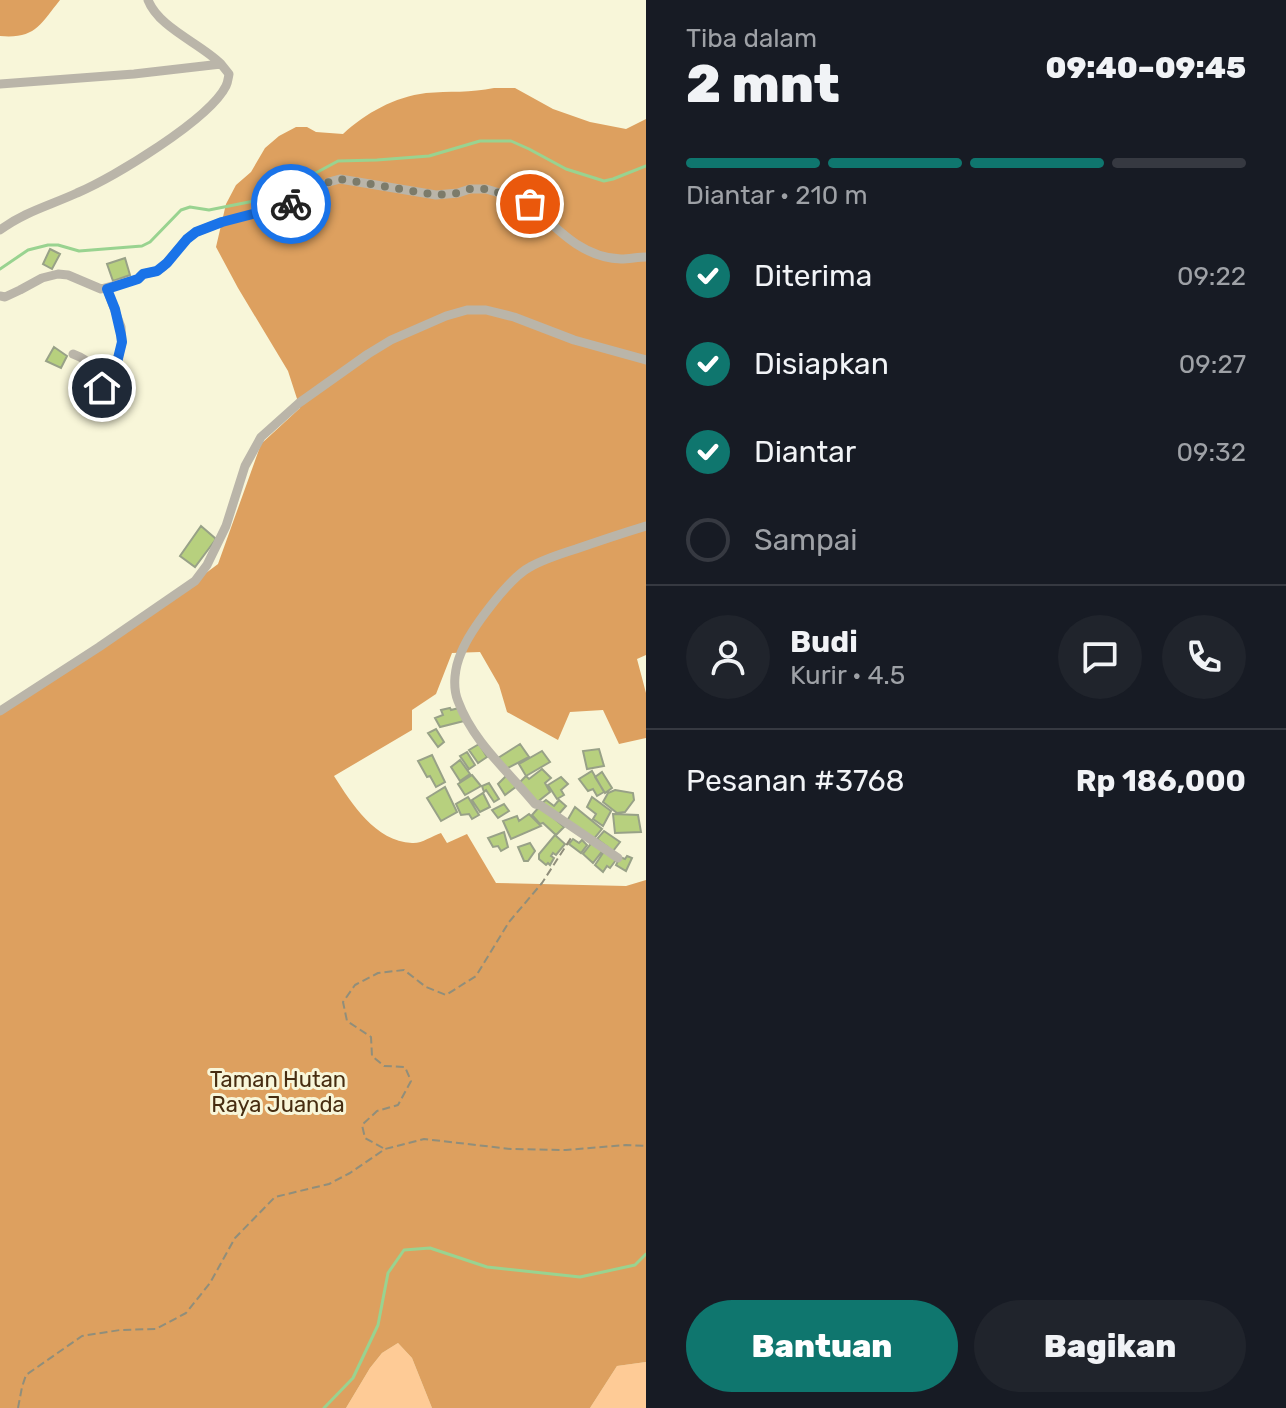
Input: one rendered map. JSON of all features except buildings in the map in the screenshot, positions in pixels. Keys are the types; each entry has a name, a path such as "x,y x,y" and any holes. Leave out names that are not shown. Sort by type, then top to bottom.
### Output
{"street":[{"path":"0,230 34,209 105,179 153,150 202,115 226,87 229,74 221,64 162,19 148,0"},
{"path":"0,84 221,64"},
{"path":"0,296 5,297 42,278 58,274 101,289 138,279 167,263 196,232 293,204 329,182 340,179 436,195 470,189 493,191 523,200 583,250 618,259 646,257"},
{"path":"73,354 90,362 103,391 108,393 122,342 121,327 107,289"},
{"path":"0,711 195,581 204,571 226,526 245,466 261,437 299,403 391,340 446,316 467,310 486,310 646,360"},
{"path":"618,858 535,804 481,743 458,703 455,680 467,640 511,581 531,566 646,526"}],"path":[{"path":"385,1149 365,1138 362,1125 377,1111 398,1105 411,1081 405,1067 384,1066 372,1056 371,1037 347,1021 343,1002 355,985 378,973 404,970 426,987 446,995 476,976 509,922 542,883 576,829"},
{"path":"18,1408 26,1375 82,1336 156,1329 186,1313 210,1283 235,1238 275,1197 329,1184 385,1149 424,1139 511,1149 646,1146"}],"shaded area":[{"path":"398,1343 412,1358 432,1408 346,1408 382,1353"},
{"path":"646,1362 646,1408 590,1408 617,1366"}],"green space":[{"path":"0,0 60,0 29,33 0,36"},
{"name":"Taman Hutan Raya Juanda","path":"515,88 553,109 590,122 626,129 646,119 646,655 637,659 646,693 646,738 619,744 603,710 570,712 558,740 507,712 499,685 480,652 452,653 436,694 412,710 412,730 334,776 366,819 387,836 415,843 441,833 447,843 467,834 496,883 626,886 646,880 646,1362 617,1366 590,1408 432,1408 412,1358 398,1343 382,1353 370,1368 346,1408 0,1408 0,714 150,615 218,564 261,444 300,408 288,371 216,247 226,204 236,185 251,172 265,148 296,127 343,134 381,107 414,95"}],"waterway":[{"path":"0,269 28,250 48,245 79,251 142,246 150,242 181,210 190,207 209,210 254,201 338,161 429,156 480,141 511,141 566,169 604,181 646,166"},
{"path":"324,1408 353,1378 378,1325 388,1273 404,1250 430,1248 487,1267 580,1277 635,1265 646,1254"}],"way so far":[{"path":"291,204 317,188 340,179 436,195 486,189 530,204"}],"route":[{"path":"102,388 105,394 110,391 122,342 121,327 107,289 157,271 196,232 291,204"}]}
